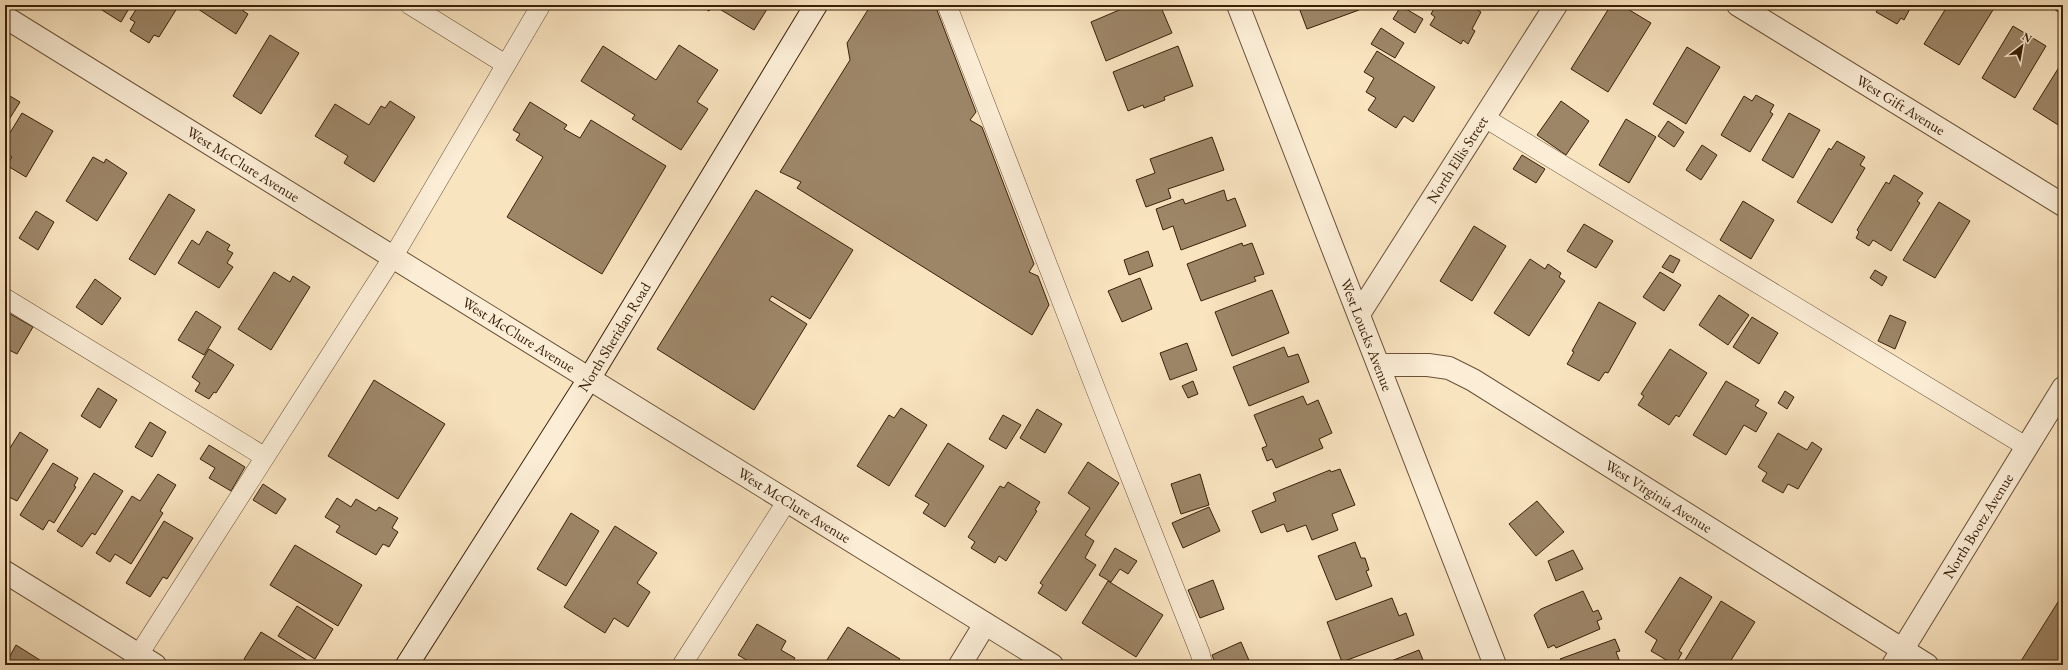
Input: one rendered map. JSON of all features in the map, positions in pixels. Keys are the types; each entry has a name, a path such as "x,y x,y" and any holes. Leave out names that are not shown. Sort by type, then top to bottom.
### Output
{"street":[{"name":"North Sheridan Road","path":"407,665 589,379 816,5"},
{"name":"West Loucks Avenue","path":"1238,5 1379,365 1494,665"},
{"name":"North Ellis Street","path":"1359,314 1556,5"},
{"name":"West Gift Avenue","path":"1738,5 2063,205"},
{"name":"West McClure Avenue","path":"5,16 1052,665"},
{"name":"West Virginia Avenue","path":"1379,365 1428,365 1449,368 1473,380 1898,657 1927,665"},
{"name":"North Bootz Avenue","path":"1898,657 2063,388"},
{"path":"5,572 142,662"},
{"path":"960,665 985,624"}],"lane":[{"path":"410,5 505,64"},
{"path":"142,662 265,457 393,257 541,5"},
{"path":"947,5 1093,383 1200,653 1203,665"},
{"path":"1485,118 2027,447"},
{"path":"5,298 265,457"},
{"path":"682,665 787,501"}],"building":[{"path":"94,5 131,5 121,22"},
{"path":"139,5 179,5 159,37 154,35 149,43 130,31 135,22 130,19"},
{"path":"200,5 247,5 243,11 248,14 236,34 198,9"},
{"path":"699,5 713,5 709,11"},
{"path":"713,5 766,5 769,6 754,30"},
{"path":"871,5 935,5 976,112 970,120 982,127 1034,264 1029,272 1038,276 1049,305 1032,335 797,188 801,182 780,172 850,60 847,43"},
{"path":"1131,5 1160,5 1172,33 1106,61 1091,22"},
{"path":"1298,5 1358,5 1359,10 1307,29"},
{"path":"1436,5 1469,5 1481,12 1472,29 1475,31 1468,44 1463,40 1461,44 1430,25 1435,17 1431,14"},
{"path":"1611,5 1621,5 1651,23 1608,92 1571,69"},
{"path":"1878,5 1912,5 1904,20 1901,18 1897,24 1876,12 1880,6"},
{"path":"1948,5 1996,5 1959,65 1924,44"},
{"path":"2048,5 2063,5 2063,15"},
{"path":"1401,6 1423,19 1415,33 1393,19"},
{"path":"2013,26 2046,46 2015,98 1982,78"},
{"path":"1381,28 1404,43 1395,58 1371,44"},
{"path":"270,35 299,53 261,114 233,96"},
{"path":"679,45 718,70 697,102 708,109 681,150 632,119 635,115 581,81 603,46 656,80"},
{"path":"1178,46 1193,86 1164,97 1165,100 1144,108 1143,105 1128,111 1113,72"},
{"path":"1687,47 1720,67 1686,124 1653,104"},
{"path":"1377,51 1435,87 1413,122 1404,116 1396,128 1368,110 1376,98 1366,92 1374,78 1364,72"},
{"path":"2061,64 2063,65 2063,128 2033,109"},
{"path":"5,93 20,102 5,126"},
{"path":"1756,95 1774,105 1770,112 1773,114 1750,152 1721,135 1744,96 1752,101"},
{"path":"390,101 415,117 374,182 344,163 348,156 315,136 335,104 369,125 381,106 385,108"},
{"path":"1561,101 1589,121 1566,155 1537,135"},
{"path":"530,102 567,125 564,129 580,138 591,120 666,166 602,274 507,217 543,157 516,140 520,134 513,130"},
{"path":"22,113 53,131 26,177 6,165 12,157 5,153 5,141"},
{"path":"1789,113 1820,130 1793,178 1762,160"},
{"path":"1626,119 1656,137 1629,183 1599,165"},
{"path":"1668,121 1684,132 1674,147 1658,136"},
{"path":"1212,137 1224,170 1168,189 1171,198 1146,207 1136,180 1155,173 1150,159"},
{"path":"1837,141 1865,157 1860,165 1865,168 1832,223 1797,202 1829,148 1831,150"},
{"path":"1702,145 1717,155 1701,180 1686,170"},
{"path":"1522,155 1545,169 1536,183 1513,169"},
{"path":"93,157 104,163 106,159 127,173 97,221 66,201"},
{"path":"1894,175 1923,193 1917,201 1920,203 1891,251 1873,240 1869,246 1856,238 1859,232 1857,230 1886,182 1889,184"},
{"path":"756,190 853,250 810,319 772,296 769,300 807,324 754,410 657,349"},
{"path":"1224,190 1227,201 1235,198 1246,226 1181,250 1173,226 1163,230 1156,209 1183,199 1185,204"},
{"path":"169,194 195,210 155,275 129,259"},
{"path":"1743,201 1774,220 1751,259 1720,240"},
{"path":"1939,202 1970,221 1935,278 1903,260"},
{"path":"36,211 54,222 38,250 19,238"},
{"path":"1584,224 1613,241 1596,268 1567,251"},
{"path":"1474,226 1506,246 1472,301 1440,281"},
{"path":"207,231 230,245 227,250 233,253 227,263 233,267 219,288 178,263 192,240 199,245"},
{"path":"1242,243 1243,246 1252,243 1264,274 1254,277 1256,281 1201,301 1187,264"},
{"path":"1148,251 1153,266 1129,275 1124,260"},
{"path":"1670,255 1680,260 1673,273 1662,267"},
{"path":"1530,259 1545,269 1548,264 1561,273 1559,277 1565,281 1529,336 1494,313"},
{"path":"1875,270 1887,277 1882,286 1870,278"},
{"path":"274,272 290,282 293,276 310,287 271,350 238,329"},
{"path":"1660,272 1681,285 1664,311 1643,297"},
{"path":"1140,278 1152,309 1122,322 1108,291"},
{"path":"95,279 121,298 102,325 76,307"},
{"path":"1272,290 1289,333 1232,356 1215,312"},
{"path":"1719,295 1749,315 1728,345 1699,325"},
{"path":"1599,302 1636,323 1608,373 1605,372 1599,381 1567,364 1574,352 1572,351"},
{"path":"5,311 33,327 17,354 5,348"},
{"path":"196,311 221,327 204,355 178,340"},
{"path":"1890,315 1906,322 1895,349 1878,341"},
{"path":"1752,317 1778,333 1759,364 1733,347"},
{"path":"1187,343 1197,370 1170,380 1160,353"},
{"path":"1284,347 1288,357 1298,354 1309,382 1249,406 1233,367"},
{"path":"209,349 234,365 216,393 214,392 209,399 195,391 200,383 192,377"},
{"path":"1670,349 1707,373 1679,417 1676,415 1669,425 1638,405 1644,396 1641,394"},
{"path":"374,380 445,424 398,499 328,456"},
{"path":"1193,381 1198,394 1188,398 1182,386"},
{"path":"1726,381 1759,400 1755,406 1767,413 1756,432 1744,425 1726,455 1693,435"},
{"path":"98,388 117,400 100,428 81,416"},
{"path":"1785,391 1794,397 1787,409 1778,403"},
{"path":"1303,396 1307,405 1318,400 1332,433 1319,439 1323,448 1276,468 1272,459 1267,461 1262,448 1267,446 1254,415"},
{"path":"901,408 927,425 889,486 857,466 889,415 894,418"},
{"path":"1037,409 1062,424 1045,453 1020,438"},
{"path":"1003,415 1021,425 1006,449 989,439"},
{"path":"150,422 166,432 152,457 135,447"},
{"path":"20,432 48,450 17,501 9,497 5,504 5,456"},
{"path":"1778,433 1807,450 1812,442 1822,449 1798,489 1788,484 1783,493 1762,481 1767,473 1758,467"},
{"path":"948,443 984,466 945,527 923,513 929,504 915,496"},
{"path":"209,445 245,467 231,491 209,478 215,468 200,459"},
{"path":"1088,462 1119,483 1085,535 1094,541 1085,558 1096,565 1066,611 1038,593 1043,585 1040,583 1090,508 1068,493"},
{"path":"53,463 78,478 74,486 76,487 54,523 49,520 43,530 20,515"},
{"path":"1340,469 1355,505 1332,514 1338,530 1312,540 1306,525 1287,532 1284,524 1261,533 1252,511 1276,501 1273,493 1330,470 1331,472"},
{"path":"94,473 123,491 95,535 92,533 82,547 57,531"},
{"path":"158,474 176,485 160,511 163,513 131,564 115,554 110,562 96,553 132,496 140,501"},
{"path":"1200,474 1209,505 1181,514 1171,484"},
{"path":"1008,482 1040,502 1035,510 1037,511 1006,561 999,556 995,563 971,548 975,542 968,537 1000,486 1004,488"},
{"path":"263,484 286,499 276,514 253,500"},
{"path":"337,498 351,507 356,499 376,511 379,507 398,518 392,528 398,532 389,547 383,544 376,555 336,532 340,526 325,517"},
{"path":"1537,501 1564,532 1536,556 1509,524"},
{"path":"1209,507 1220,531 1183,548 1172,523"},
{"path":"571,513 599,531 566,586 537,569"},
{"path":"164,521 193,538 167,579 163,577 150,597 126,583"},
{"path":"615,526 657,553 637,583 650,592 628,627 614,618 605,633 564,607"},
{"path":"1355,542 1361,558 1365,558 1369,570 1366,571 1372,586 1336,600 1318,556"},
{"path":"295,545 362,585 338,626 270,585"},
{"path":"1115,548 1137,561 1128,574 1120,569 1111,582 1099,575"},
{"path":"1573,550 1583,569 1556,581 1548,561"},
{"path":"1680,577 1712,597 1679,651 1682,653 1675,665 1651,651 1657,640 1645,632"},
{"path":"1213,580 1224,609 1200,618 1188,590"},
{"path":"1108,581 1163,615 1136,657 1082,623"},
{"path":"1583,591 1593,612 1598,610 1602,619 1597,621 1600,629 1556,648 1554,645 1548,648 1534,615 1541,609"},
{"path":"2063,594 2063,665 2027,665 2021,661"},
{"path":"1392,598 1399,616 1406,613 1414,635 1342,662 1327,622"},
{"path":"1721,601 1755,622 1728,665 1708,665 1704,662 1702,665 1682,665"},
{"path":"297,606 333,629 315,659 278,636"},
{"path":"757,624 786,641 781,650 795,658 791,665 748,665 750,662 738,655"},
{"path":"848,627 900,659 896,665 829,665 825,663"},
{"path":"261,632 313,664 253,665 244,659"},
{"path":"1615,639 1620,651 1616,652 1620,662 1623,661 1625,665 1554,665 1562,662 1560,659"},
{"path":"1241,642 1251,665 1216,665 1212,655"},
{"path":"16,645 43,662 41,665 5,665"},
{"path":"1419,650 1425,665 1381,665"}]}
